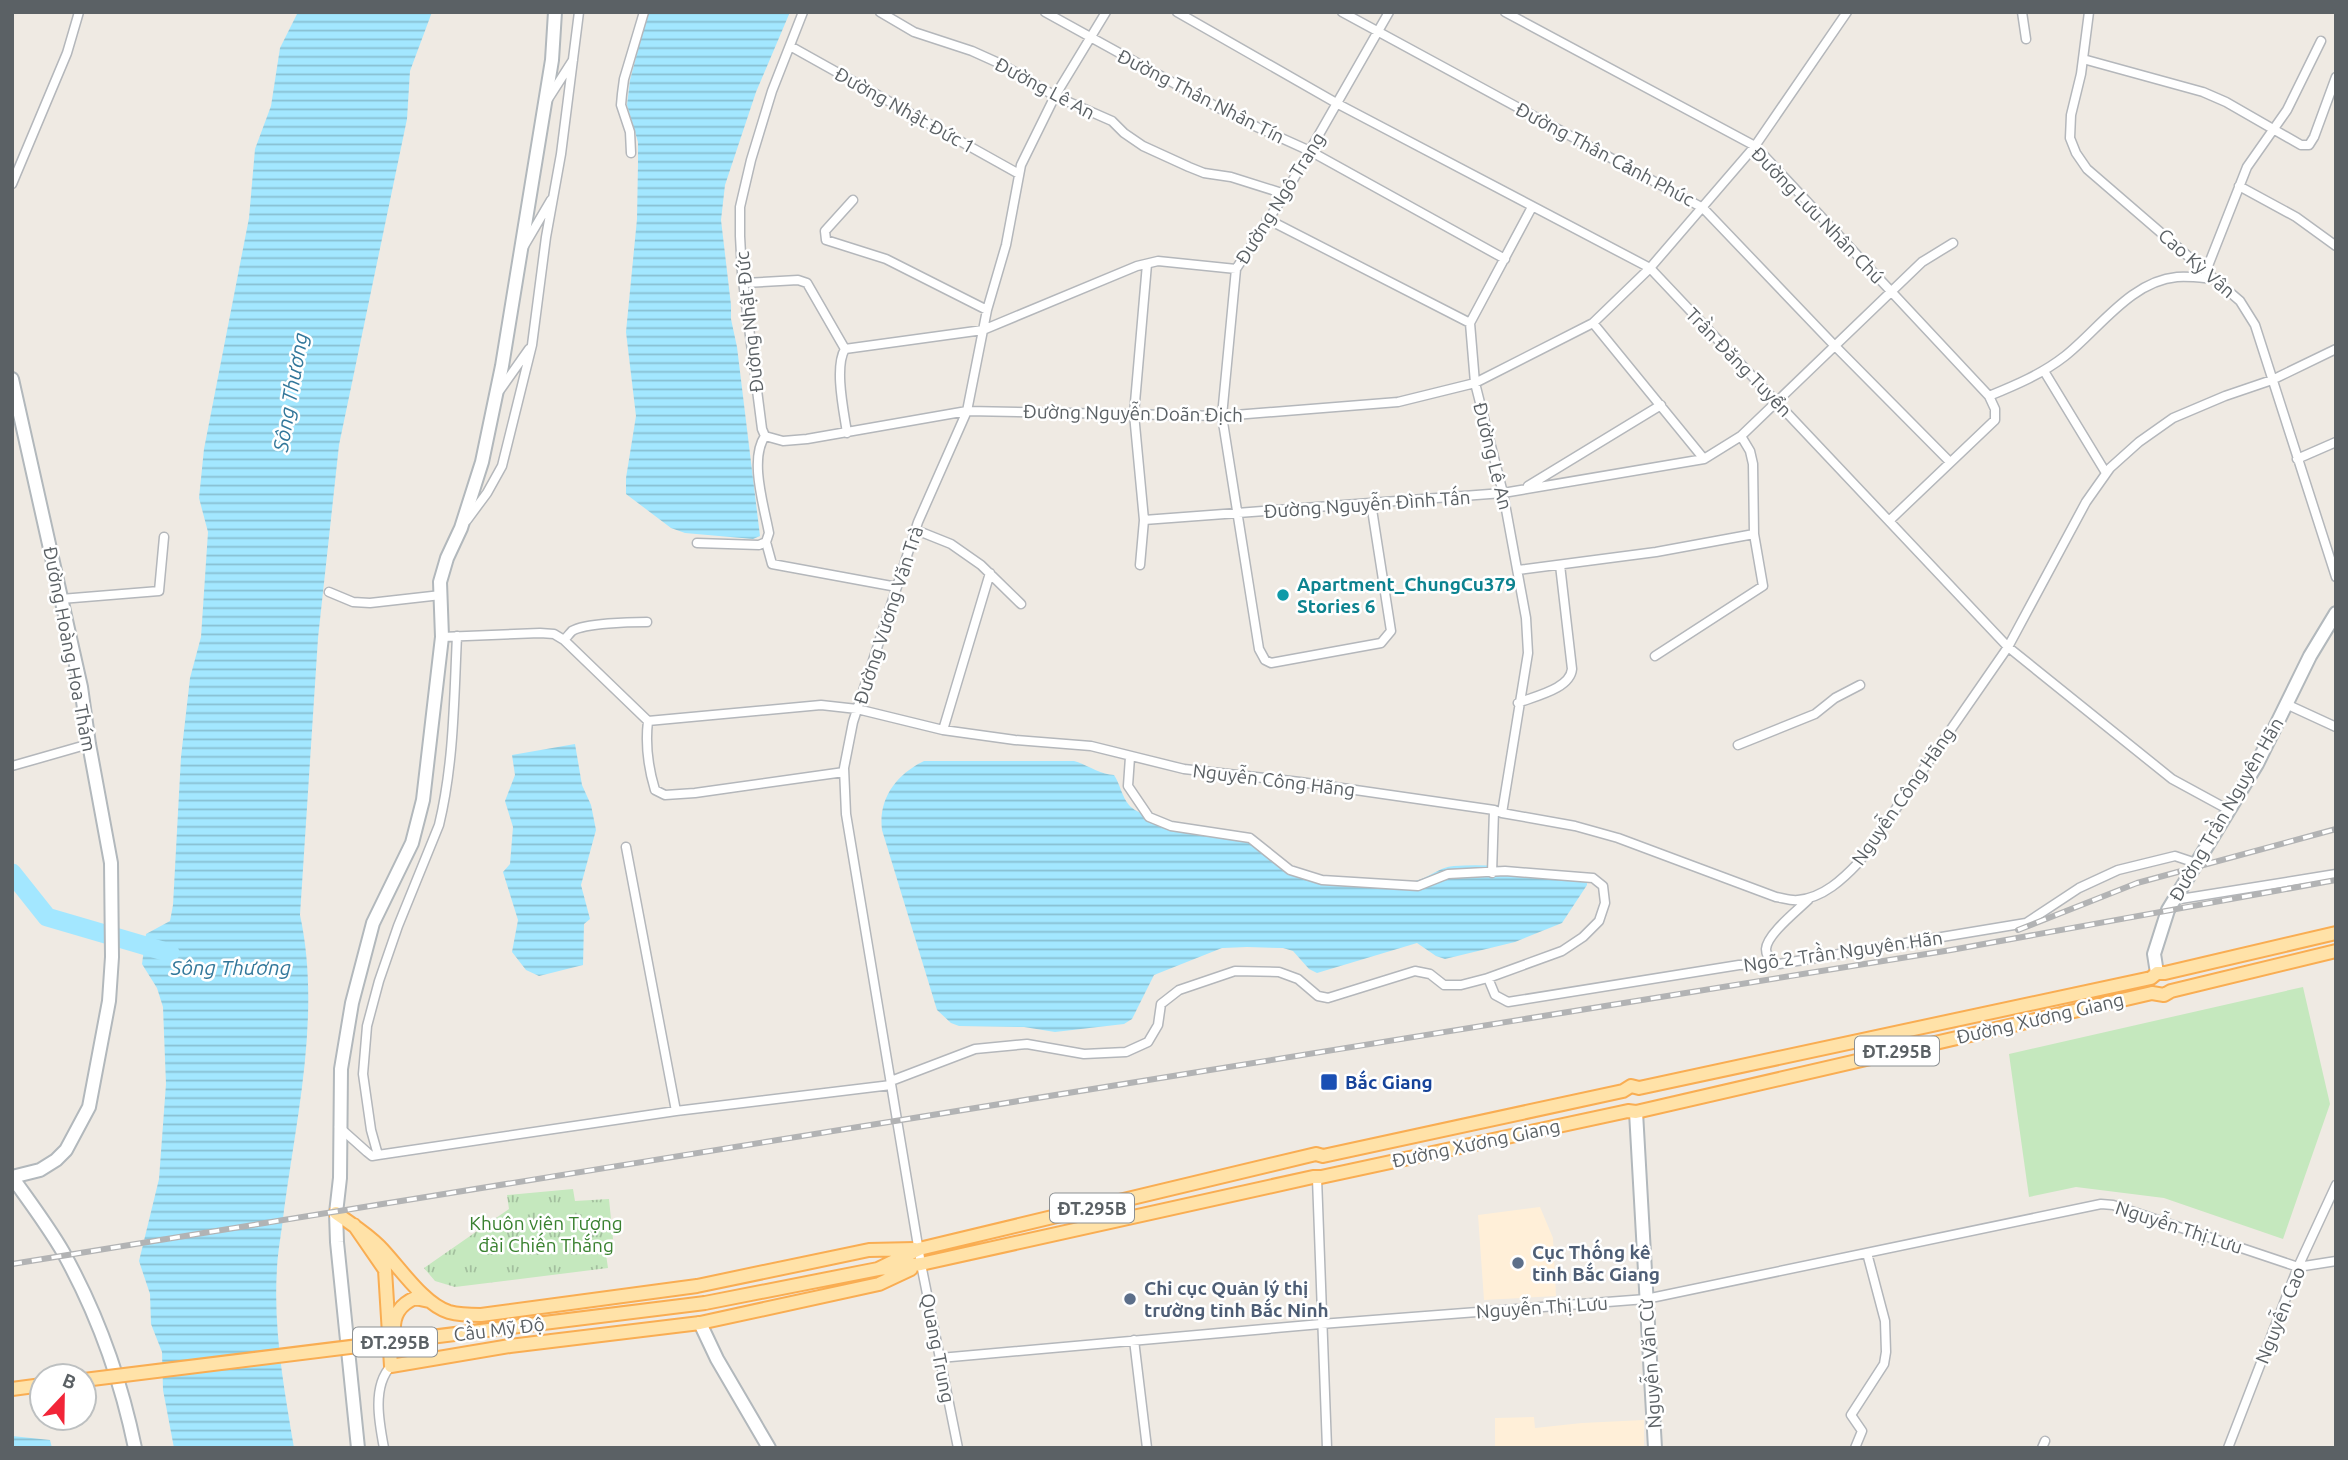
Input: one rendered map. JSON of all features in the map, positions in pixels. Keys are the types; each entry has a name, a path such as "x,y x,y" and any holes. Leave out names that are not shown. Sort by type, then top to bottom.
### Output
{"main road":[{"name":"Đường Xương Giang","path":"1639,1088 2158,975 2336,933"},
{"path":"2171,991 2171,979 2158,975 2149,986 2152,993 2160,996 2171,991 2336,951"},
{"name":"Đường Xương Giang","path":"705,1303 878,1269 921,1264 1635,1111 2152,993"},
{"name":"ĐT.295B","path":"1623,1091 1631,1086 1639,1088"},
{"path":"1623,1091 1620,1102 1635,1111 1646,1098 1639,1088"},
{"name":"Đường Xương Giang","path":"1323,1156 1623,1091"},
{"name":"ĐT.295B","path":"1309,1157 1316,1154 1323,1156"},
{"path":"1309,1157 1306,1169 1318,1177 1329,1166 1323,1156"},
{"name":"Đường Xương Giang","path":"878,1269 919,1249 1309,1157"},
{"path":"336,1213 379,1245 433,1302 447,1311 481,1315 697,1286 869,1250 919,1249"},
{"path":"354,1225 385,1270 394,1366"},
{"path":"394,1366 510,1346 700,1323 880,1284 921,1264"},
{"path":"394,1366 396,1313 405,1303 415,1298 433,1302"},
{"name":"Cầu Mỹ Độ","path":"98,1378 705,1303"}],"street":[{"path":"12,184 67,52 79,12"},
{"path":"358,1448 336,1213 340,1178 341,1069 352,1003 373,923 412,843 423,800 442,637 440,582 447,558 461,528 482,461 521,252 552,60 555,12"},
{"path":"461,528 488,493 502,466 532,345 575,57 579,12"},
{"path":"631,153 630,132 621,105 622,94 644,12"},
{"name":"Đường Nhật Đức","path":"765,436 759,408 744,283 740,236 743,190 772,91 803,12"},
{"name":"Đường Lê An","path":"880,12 914,32 972,51 1003,65 1055,96 1112,121 1143,146 1189,167 1285,194"},
{"name":"Đường Thân Nhân Tín","path":"1045,12 1237,118 1310,151 1505,259"},
{"name":"Đường Vương Văn Trà","path":"919,1249 846,814 844,772 857,709 916,530 967,411 987,310 1006,245 1021,165 1055,96 1106,12"},
{"name":"Trần Đăng Tuyển","path":"1177,12 1338,104 1650,268 2008,647 2172,779 2229,810"},
{"name":"Đường Thân Cảnh Phúc","path":"1342,12 1703,208 1950,462"},
{"name":"Đường Ngô Trang","path":"1371,503 1391,631 1388,637 1381,643 1271,663 1265,660 1259,649 1222,416 1236,269 1285,194 1389,12"},
{"name":"Đường Lưu Nhân Chú","path":"1505,12 1755,146 1989,396"},
{"path":"2022,12 2026,39"},
{"name":"Cao Kỳ Vân","path":"2089,12 2083,59 2071,115 2070,138 2076,153 2087,169 2240,300 2255,325 2336,577"},
{"name":"Đường Nguyễn Doãn Địch","path":"967,411 1222,416 1398,402 1475,383 1593,323 1650,268 1755,146 1843,13"},
{"path":"2206,271 2252,159 2299,90 2321,41"},
{"name":"Đường Nhật Đức 1","path":"790,46 1019,174"},
{"path":"545,104 575,57"},
{"path":"2083,59 2203,92 2301,145 2309,145 2314,137 2336,77"},
{"path":"2239,186 2296,217 2336,246"},
{"path":"521,252 554,195"},
{"path":"853,200 825,231 826,240 886,259 987,310"},
{"path":"1267,219 1470,323 1532,207"},
{"name":"Đường Nguyễn Đình Tấn","path":"1144,520 1503,493 1704,459 1741,436 1922,262 1954,243"},
{"path":"845,349 983,330 1158,261 1236,269"},
{"path":"1140,565 1144,520 1134,414 1147,264"},
{"path":"1890,520 1994,420 1996,410 1989,396 2045,371 2141,290 2161,280 2179,276 2215,279"},
{"path":"744,283 798,280 807,283 845,349"},
{"name":"Đường Lê An","path":"1470,323 1475,383 1503,493 1526,618 1528,653 1498,811 1492,873"},
{"path":"1593,323 1704,459"},
{"path":"494,398 532,345"},
{"path":"845,349 840,368 847,433"},
{"name":"Nguyễn Công Hãng","path":"648,721 821,705 857,709 943,730 1015,740 1065,743 1184,769 1300,782 1498,811 1575,826 1618,838 1776,897 1798,901 1820,894 1842,880 1859,862 2008,647 2086,502 2106,473 2140,442 2173,418 2272,380 2336,349"},
{"path":"2045,371 2106,473"},
{"name":"Đường Hoàng Hoa Thám","path":"12,379 81,687 111,863 112,923 109,1002 89,1107 66,1150 56,1160 40,1170 12,1177"},
{"path":"1522,490 1661,405"},
{"path":"897,587 772,564 766,542 769,533 757,453 765,436 783,441 847,433 967,411"},
{"path":"1655,656 1763,586 1754,534 1753,464 1750,451 1741,436"},
{"path":"2297,459 2336,442"},
{"path":"916,530 951,544 990,573 1021,604"},
{"path":"1518,570 1656,552 1754,534"},
{"path":"61,599 159,591 164,537"},
{"path":"697,543 759,545 766,542"},
{"path":"1518,703 1564,684 1570,678 1572,669 1560,565"},
{"path":"943,730 990,573"},
{"path":"329,593 353,602 370,603 441,595"},
{"name":"Đường Trần Nguyên Hãn","path":"2158,975 2154,954 2168,910 2257,764 2310,656 2336,613"},
{"path":"564,640 581,628 623,622 647,622"},
{"path":"442,637 540,633 564,640 648,721 645,742 649,769 655,790 664,795 720,790 844,772"},
{"path":"378,1155 371,1130 363,1074 367,1026 379,981 439,825 445,800 452,741 457,636"},
{"path":"1738,745 1815,714 1828,702 1860,685"},
{"path":"2286,704 2336,727"},
{"path":"13,764 89,744"},
{"path":"340,1126 372,1156 676,1111 891,1083 975,1049 1027,1044 1083,1054 1126,1052 1148,1042 1158,1026 1161,1004 1179,990 1235,971 1279,972 1297,979 1318,996 1328,998 1415,971 1430,974 1444,985 1461,985 1562,951 1583,937 1599,921 1605,903 1603,886 1593,878 1505,871 1448,874 1418,886 1322,880 1290,870 1251,838 1171,826 1149,817 1128,786 1130,757"},
{"path":"626,847 676,1111"},
{"name":"Ngõ 2 Trần Nguyên Hãn","path":"1488,978 1495,995 1508,1002 1740,965 1773,964 2026,923 2079,888 2118,870 2175,856 2196,863"},
{"path":"2174,900 2336,874"},
{"path":"1773,964 1767,956 1766,947 1770,938 1811,897"},
{"name":"Nguyễn Văn Cừ","path":"1635,1111 1655,1448"},
{"path":"12,1177 58,1243 105,1342 123,1397 135,1448"},
{"path":"1318,1177 1326,1448"},
{"name":"Nguyễn Cao","path":"2228,1448 2298,1267 2336,1185"},
{"name":"Nguyễn Thị Lưu","path":"940,1357 1646,1299 2101,1203 2298,1267 2336,1261"},
{"name":"Quang Trung","path":"919,1249 958,1448"},
{"path":"1855,1448 1862,1431 1851,1415 1884,1364 1887,1345 1885,1321 1867,1253"},
{"path":"700,1323 717,1359 769,1448"},
{"path":"1134,1340 1147,1448"},
{"path":"384,1448 380,1426 380,1387 382,1375 394,1366"}],"shaded area":[{"name":"Cục Thống kê tỉnh Bắc Giang","path":"1540,1207 1553,1238 1556,1296 1484,1300 1478,1215"},
{"path":"1534,1417 1535,1428 1644,1420 1644,1448 1495,1448 1495,1418"}],"green space":[{"path":"2303,987 2330,1104 2283,1239 2164,1198 2076,1187 2029,1197 2009,1054"},
{"name":"Khuôn viên Tượng đài Chiến Thắng","path":"573,1189 575,1201 609,1199 613,1239 604,1241 608,1268 455,1287 435,1281 424,1268 509,1209 507,1195"}],"water":[{"name":"Sông Thương","path":"298,12 432,12 410,71 407,119 339,445 318,638 300,915 306,952 308,1026 278,1254 276,1291 280,1358 294,1448 174,1448 163,1390 162,1352 151,1324 150,1294 139,1261 159,1179 166,1084 163,1007 157,988 142,964 146,934 170,921 173,905 181,757 190,678 201,637 208,532 199,498 204,449 249,218 255,149 271,106 280,48"},
{"path":"648,12 790,12 756,92 725,185 721,220 731,319 737,347 760,536 753,539 685,533 671,528 626,494 636,416 626,332 637,219 638,164 638,142 627,105 630,80"},
{"path":"575,744 582,785 591,805 596,830 581,885 590,919 584,924 583,965 539,976 526,970 512,952 518,920 503,872 510,864 513,827 505,801 515,775 512,755"},
{"path":"924,761 1074,761 1114,775 1127,802 1137,811 1165,820 1242,832 1276,864 1307,873 1406,882 1420,880 1449,867 1501,866 1578,872 1587,881 1587,885 1562,923 1515,942 1445,959 1417,943 1317,973 1309,969 1293,951 1283,948 1222,948 1154,975 1132,1019 1124,1024 1055,1032 1024,1027 959,1026 951,1023 937,1010 882,830 883,808 891,788 905,773"},
{"path":"12,1436 50,1440 52,1448 12,1448"}],"waterway":[{"path":"12,873 47,917 170,953"}],"railway":[{"path":"2018,930 2137,883 2336,829"},
{"path":"12,1264 1951,950 2336,880"}],"place":[{"name":"Apartment_ChungCu379 Stories 6","path":"1283,595"},
{"name":"Bắc Giang","path":"1329,1082"},
{"name":"Cục Thống kê tỉnh Bắc Giang","path":"1518,1263"},
{"name":"Chi cục Quản lý thị trường tỉnh Bắc Ninh","path":"1130,1299"}]}
